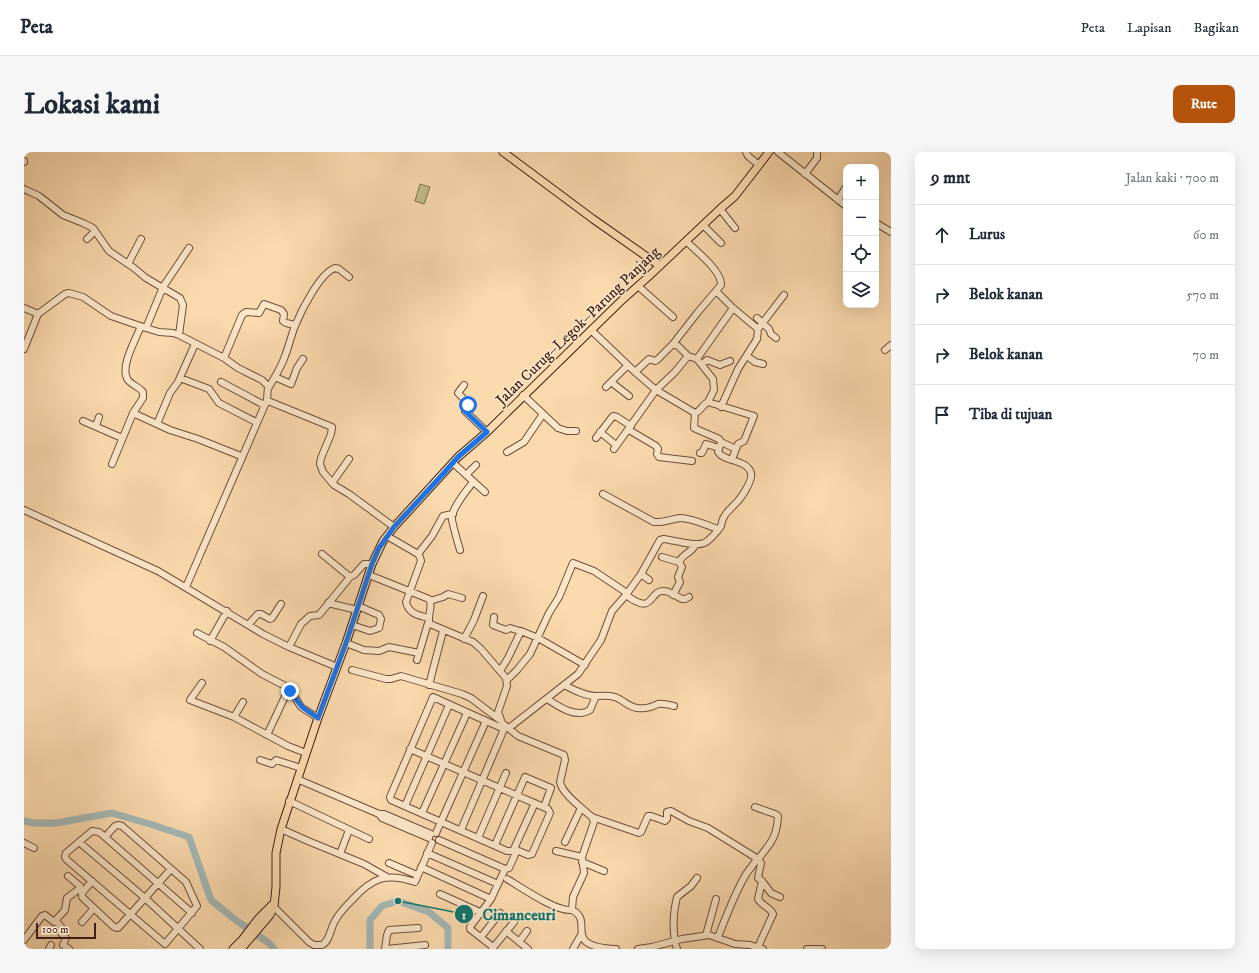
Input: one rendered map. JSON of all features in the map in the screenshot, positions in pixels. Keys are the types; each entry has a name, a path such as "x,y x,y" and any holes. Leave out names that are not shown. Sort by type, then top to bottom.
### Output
{"main road":[{"path":"503,152 593,219 660,266"},
{"name":"Jalan Curug–Legok–Parung Panjang","path":"274,904 276,887 276,853 281,828 318,718 379,548 394,527 453,463 487,432 523,394 735,196 769,152"},
{"path":"233,949 243,944 260,921 270,915 274,904"}],"street":[{"path":"746,152 748,156 758,165"},
{"path":"778,152 843,204"},
{"path":"805,174 816,158 817,152"},
{"path":"24,189 39,196 60,213 88,225 95,231 109,251 143,276 178,296 182,300 179,334"},
{"path":"838,200 843,192"},
{"path":"720,209 735,228"},
{"path":"879,225 888,231 891,223"},
{"path":"703,225 721,243"},
{"path":"87,239 95,231"},
{"path":"128,264 141,239"},
{"path":"635,372 649,359 655,361 657,360 673,344 721,285 718,274 686,242"},
{"path":"112,464 133,413 142,398 143,392 129,380 126,375 125,367 163,287 189,248"},
{"path":"186,587 222,506 256,422 266,402 268,389 286,354 295,325 315,287 327,272 333,268 337,268 349,277"},
{"path":"638,286 673,317"},
{"path":"716,291 733,308 758,329"},
{"path":"24,349 38,314 62,296 69,293 86,299 111,316 159,332 179,334 262,380 267,384 268,389"},
{"path":"721,407 738,369 758,339 758,329 784,295"},
{"path":"224,358 242,315 246,312 259,313 264,304 281,310 284,314 283,321 295,325"},
{"path":"24,308 38,314"},
{"path":"699,362 733,308"},
{"path":"757,318 776,338"},
{"path":"591,330 656,390 695,412 700,411 708,402 714,390 714,383 699,362 688,356 678,346 673,344"},
{"path":"157,424 170,393 176,386 195,344"},
{"path":"886,350 891,345"},
{"path":"600,432 615,447 656,390 675,372 688,356"},
{"path":"747,356 755,362 763,364"},
{"path":"275,377 291,384 303,359"},
{"path":"699,362 707,360 720,365 730,361"},
{"path":"606,387 628,365"},
{"path":"180,378 209,389 219,403 256,422"},
{"path":"221,382 266,402 332,427 332,434 323,451 320,464 323,472 332,483 394,527"},
{"path":"611,382 629,396"},
{"path":"464,385 458,393 467,401 468,405 464,409 487,432"},
{"path":"523,394 558,428 565,431 576,431"},
{"path":"708,402 754,416 744,441 738,444 732,459"},
{"path":"509,728 578,674 604,634 612,611 641,574 661,540 696,544 701,544 708,541 718,529 724,517 735,504 748,484 751,472 732,459 720,455 718,452 720,445 719,439 694,428 695,412"},
{"path":"133,413 170,430 242,456"},
{"path":"507,452 524,442 544,414"},
{"path":"596,438 613,416 617,417 656,446 658,449 657,454 660,457 692,461"},
{"path":"96,426 99,417"},
{"path":"83,421 122,438"},
{"path":"700,453 706,444 736,448"},
{"path":"332,483 350,459"},
{"path":"453,463 484,492"},
{"path":"466,474 476,465"},
{"path":"460,550 452,520 453,514 460,500 473,482"},
{"path":"603,494 654,522 685,518 718,529"},
{"path":"24,510 139,561 227,611 248,625 289,647 337,667"},
{"path":"418,554 432,536 443,516 453,514"},
{"path":"387,536 418,554 420,557 406,602 410,611 428,620 431,626 464,639 481,649 507,680 507,686 498,709 500,720"},
{"path":"679,562 683,556 691,552 696,544"},
{"path":"322,554 350,577"},
{"path":"662,557 679,562 682,566 678,577 680,583 673,594"},
{"path":"507,680 528,658 559,597 573,563 594,571 630,598 644,604 649,602 658,592 666,591 683,600 689,596"},
{"path":"289,647 301,624 310,616 319,615 350,577 354,575 364,564 372,564"},
{"path":"641,574 650,580"},
{"path":"369,575 426,597 430,601 431,605 428,620 417,660"},
{"path":"430,601 443,598 448,594 462,598"},
{"path":"464,639 474,620 483,596"},
{"path":"328,603 358,608 379,615 379,628 370,631 352,624"},
{"path":"248,625 258,614 270,619 272,618 281,604"},
{"path":"210,641 227,611"},
{"path":"494,617 492,625 506,630 510,628 520,632 522,631 538,638 585,665"},
{"path":"429,685 443,631"},
{"path":"500,671 520,632"},
{"path":"197,634 228,650 262,674 289,688 302,707 318,718"},
{"path":"346,643 364,650 379,651 389,648 419,653"},
{"path":"352,670 386,679 401,676 467,696 500,720 513,733 523,739 564,755 565,760 560,785 565,792 592,817 640,833 648,816 665,821 667,820 667,812 671,811 689,821 708,828 758,858 761,861 758,878 762,881 771,894 780,898"},
{"path":"202,684 190,700 234,716 288,746 306,753"},
{"path":"564,685 580,693 596,696 605,695 622,700 630,706 637,708 651,708 659,704 674,706"},
{"path":"267,734 289,688"},
{"path":"546,699 566,710 582,713 590,710 596,696"},
{"path":"460,830 504,730 433,697 390,797 391,800 510,852 516,849"},
{"path":"234,716 243,702"},
{"path":"405,806 449,705"},
{"path":"422,814 467,713"},
{"path":"274,904 309,942 324,947 334,922 358,894 372,882 387,877 402,878 415,882 432,837 441,822 486,721"},
{"path":"410,749 548,809 550,813 532,854 528,855 516,849"},
{"path":"260,760 272,764 276,760 301,768"},
{"path":"478,838 506,773"},
{"path":"495,845 525,777 551,788 544,807"},
{"path":"298,779 379,814 382,818 432,837 440,837 439,840 505,869"},
{"path":"289,801 369,839"},
{"path":"514,922 493,948 470,929 480,912 491,899 505,869 509,868 535,803"},
{"path":"718,937 745,875 776,835 778,816 755,807"},
{"path":"565,842 581,808"},
{"path":"572,910 573,897 584,873 582,859 594,825 592,817"},
{"path":"105,837 115,826 122,826 186,882 198,906 192,913 178,928 165,944 67,860 65,856 66,853 92,831 99,832 192,913"},
{"path":"281,828 308,842 364,864 387,877"},
{"path":"340,854 349,830"},
{"path":"79,842 200,949"},
{"path":"24,843 34,848"},
{"path":"556,851 582,859 604,872"},
{"path":"427,853 498,884"},
{"path":"389,863 417,875"},
{"path":"421,867 491,899"},
{"path":"92,881 82,893 82,897 114,927 118,928 171,869"},
{"path":"56,921 65,910 67,898 80,887 68,876"},
{"path":"677,949 675,942 674,917 678,897 691,886 697,878"},
{"path":"507,879 563,910 572,910 579,914 581,918 581,934 583,940 593,946 616,949"},
{"path":"638,949 706,935 718,937 735,944 750,945 760,948 773,914 758,899 762,881"},
{"path":"440,894 480,912"},
{"path":"706,935 716,899"},
{"path":"82,922 94,908"},
{"path":"481,937 500,913"},
{"path":"25,938 42,916 45,915 53,922 56,921 62,928 61,933 66,938 61,947 69,949"},
{"path":"418,928 389,930 386,949 425,946"},
{"path":"506,931 528,949"},
{"path":"519,942 527,931"},
{"path":"574,949 581,934"},
{"path":"807,949 822,949"}],"shaded area":[{"path":"420,184 430,187 424,204 415,201"}],"waterway":[{"path":"24,821 33,823 56,823 112,813 189,837 211,900 237,921 269,943 274,949"},
{"path":"370,949 370,920 382,906 398,901 429,912 448,928 448,949"}],"place":[{"name":"Cimanceuri","path":"398,901"}],"route":[{"path":"290,691 305,710 318,718 346,643 375,555 383,541 458,457 487,432 465,411 464,409 468,405"}]}
